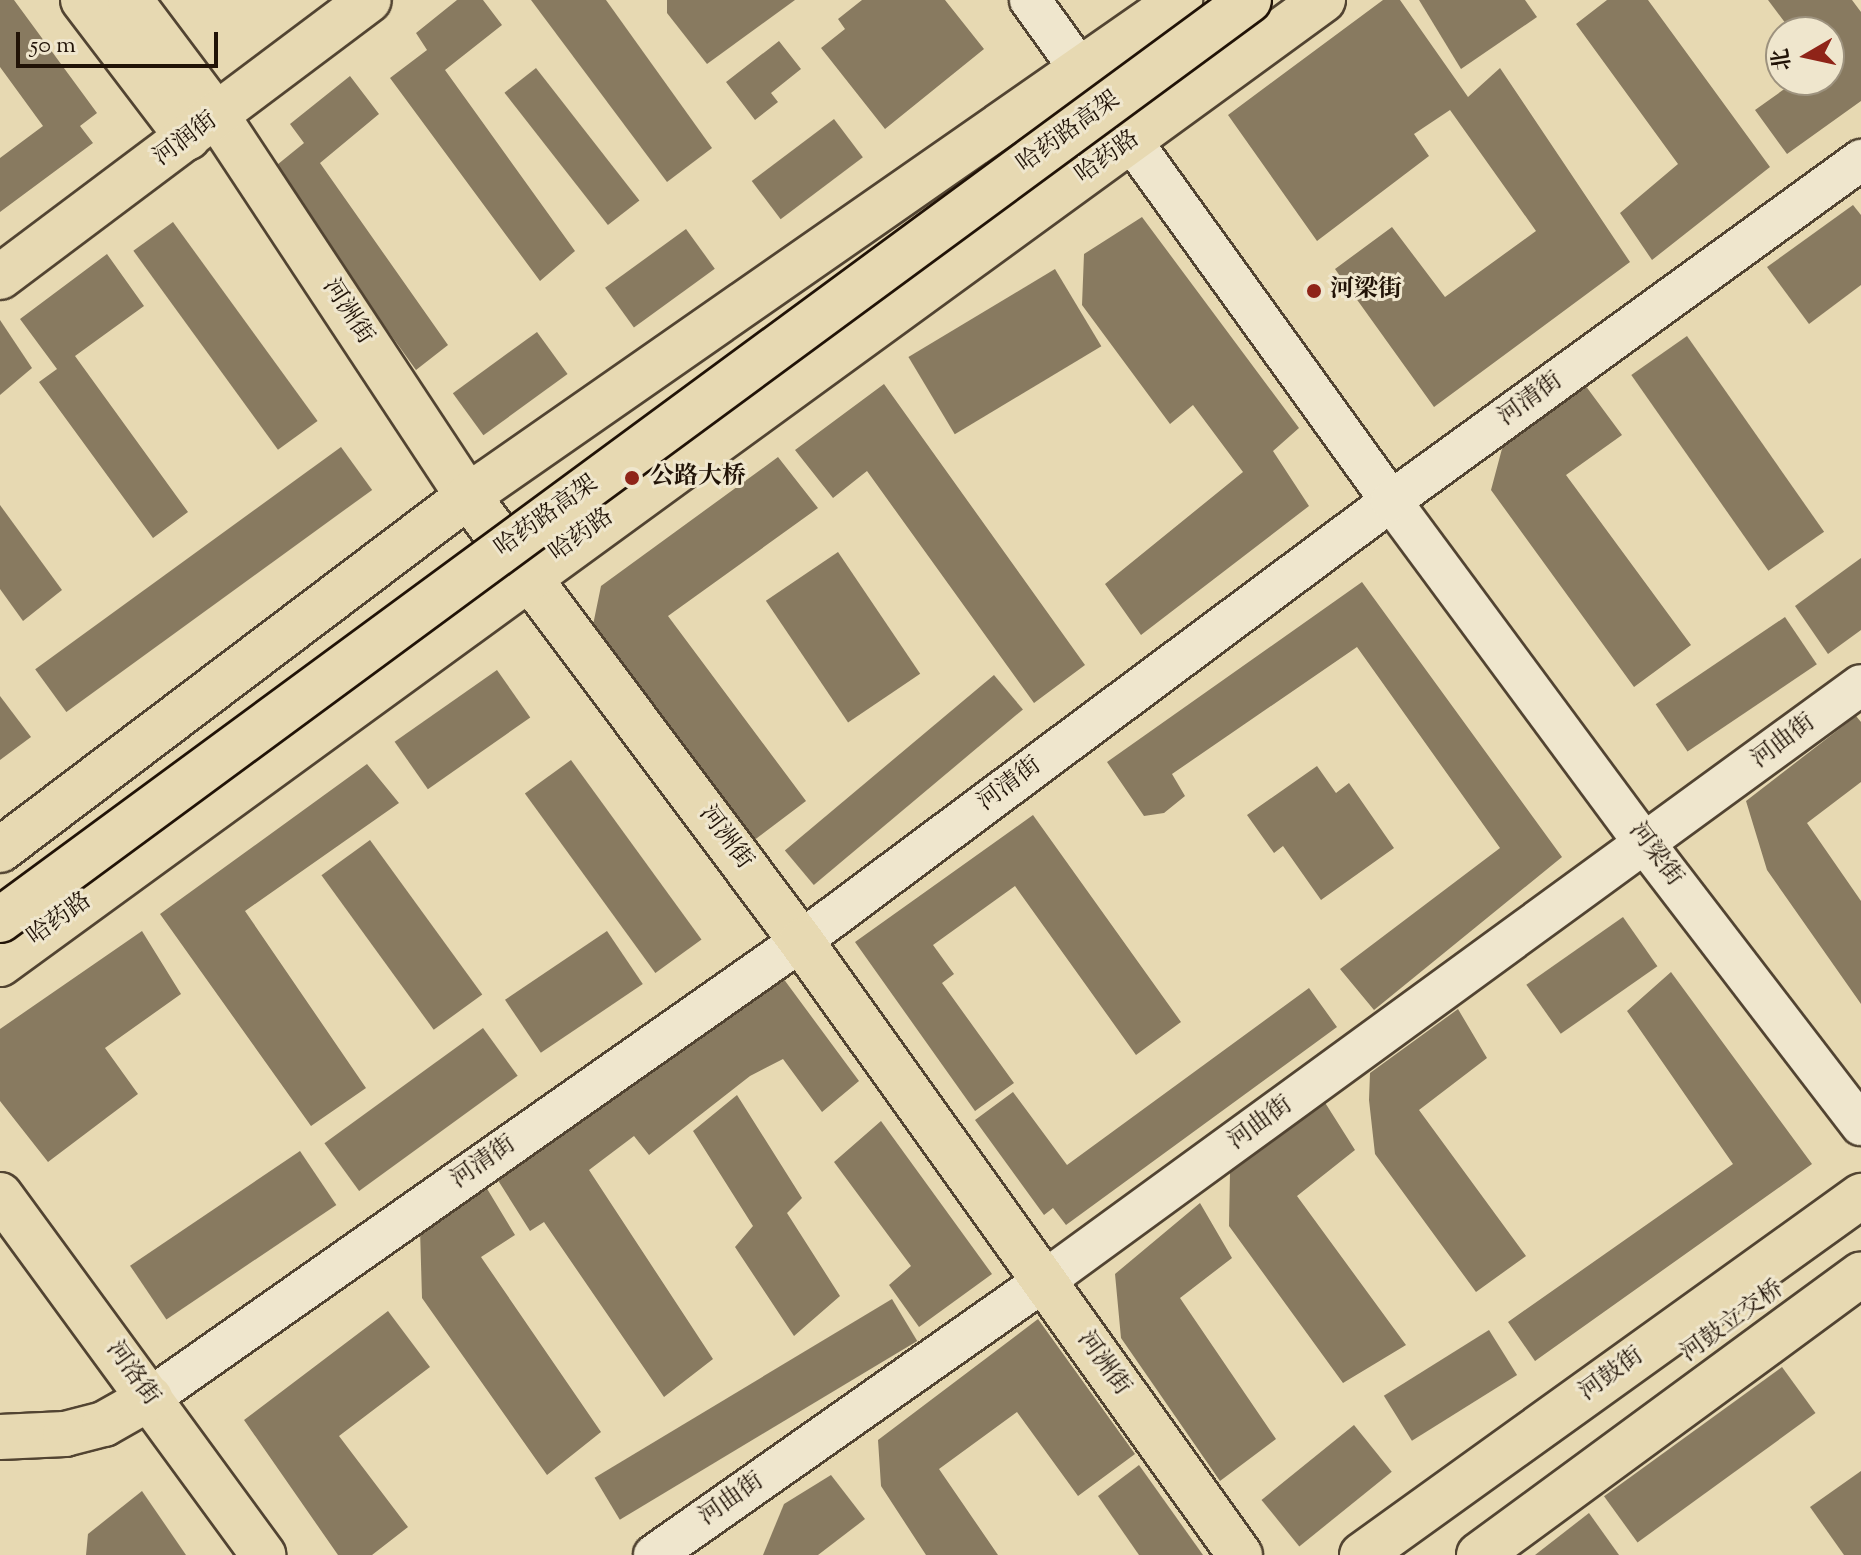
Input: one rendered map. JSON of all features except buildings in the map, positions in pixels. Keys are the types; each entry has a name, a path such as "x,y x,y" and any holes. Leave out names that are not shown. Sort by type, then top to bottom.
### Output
{"main road":[{"path":"83,0 202,127"},
{"path":"130,0 202,127"},
{"name":"河润街","path":"0,277 369,0"},
{"path":"0,850 468,496 1180,0"},
{"name":"哈药路高架","path":"0,920 1249,0"},
{"name":"哈药路","path":"0,964 528,576 1323,0"},
{"name":"河洲街","path":"202,127 468,496 801,941 1240,1555"},
{"name":"河洛街","path":"0,1195 263,1555"},
{"name":"河鼓街","path":"1362,1555 1861,1196"},
{"name":"河鼓立交桥","path":"1412,1555 1861,1230"},
{"path":"1479,1555 1861,1274"},
{"path":"0,1437 53,1435 104,1424 150,1398"}],"street":[{"name":"河梁街","path":"1030,0 1391,501 1646,845 1861,1125"},
{"name":"河清街","path":"150,1398 801,941 1391,501 1861,160"},
{"name":"河曲街","path":"654,1555 1044,1281 1646,845 1861,685"}],"place":[{"name":"河梁街","path":"1314,291"},
{"name":"公路大桥","path":"632,478"}]}
